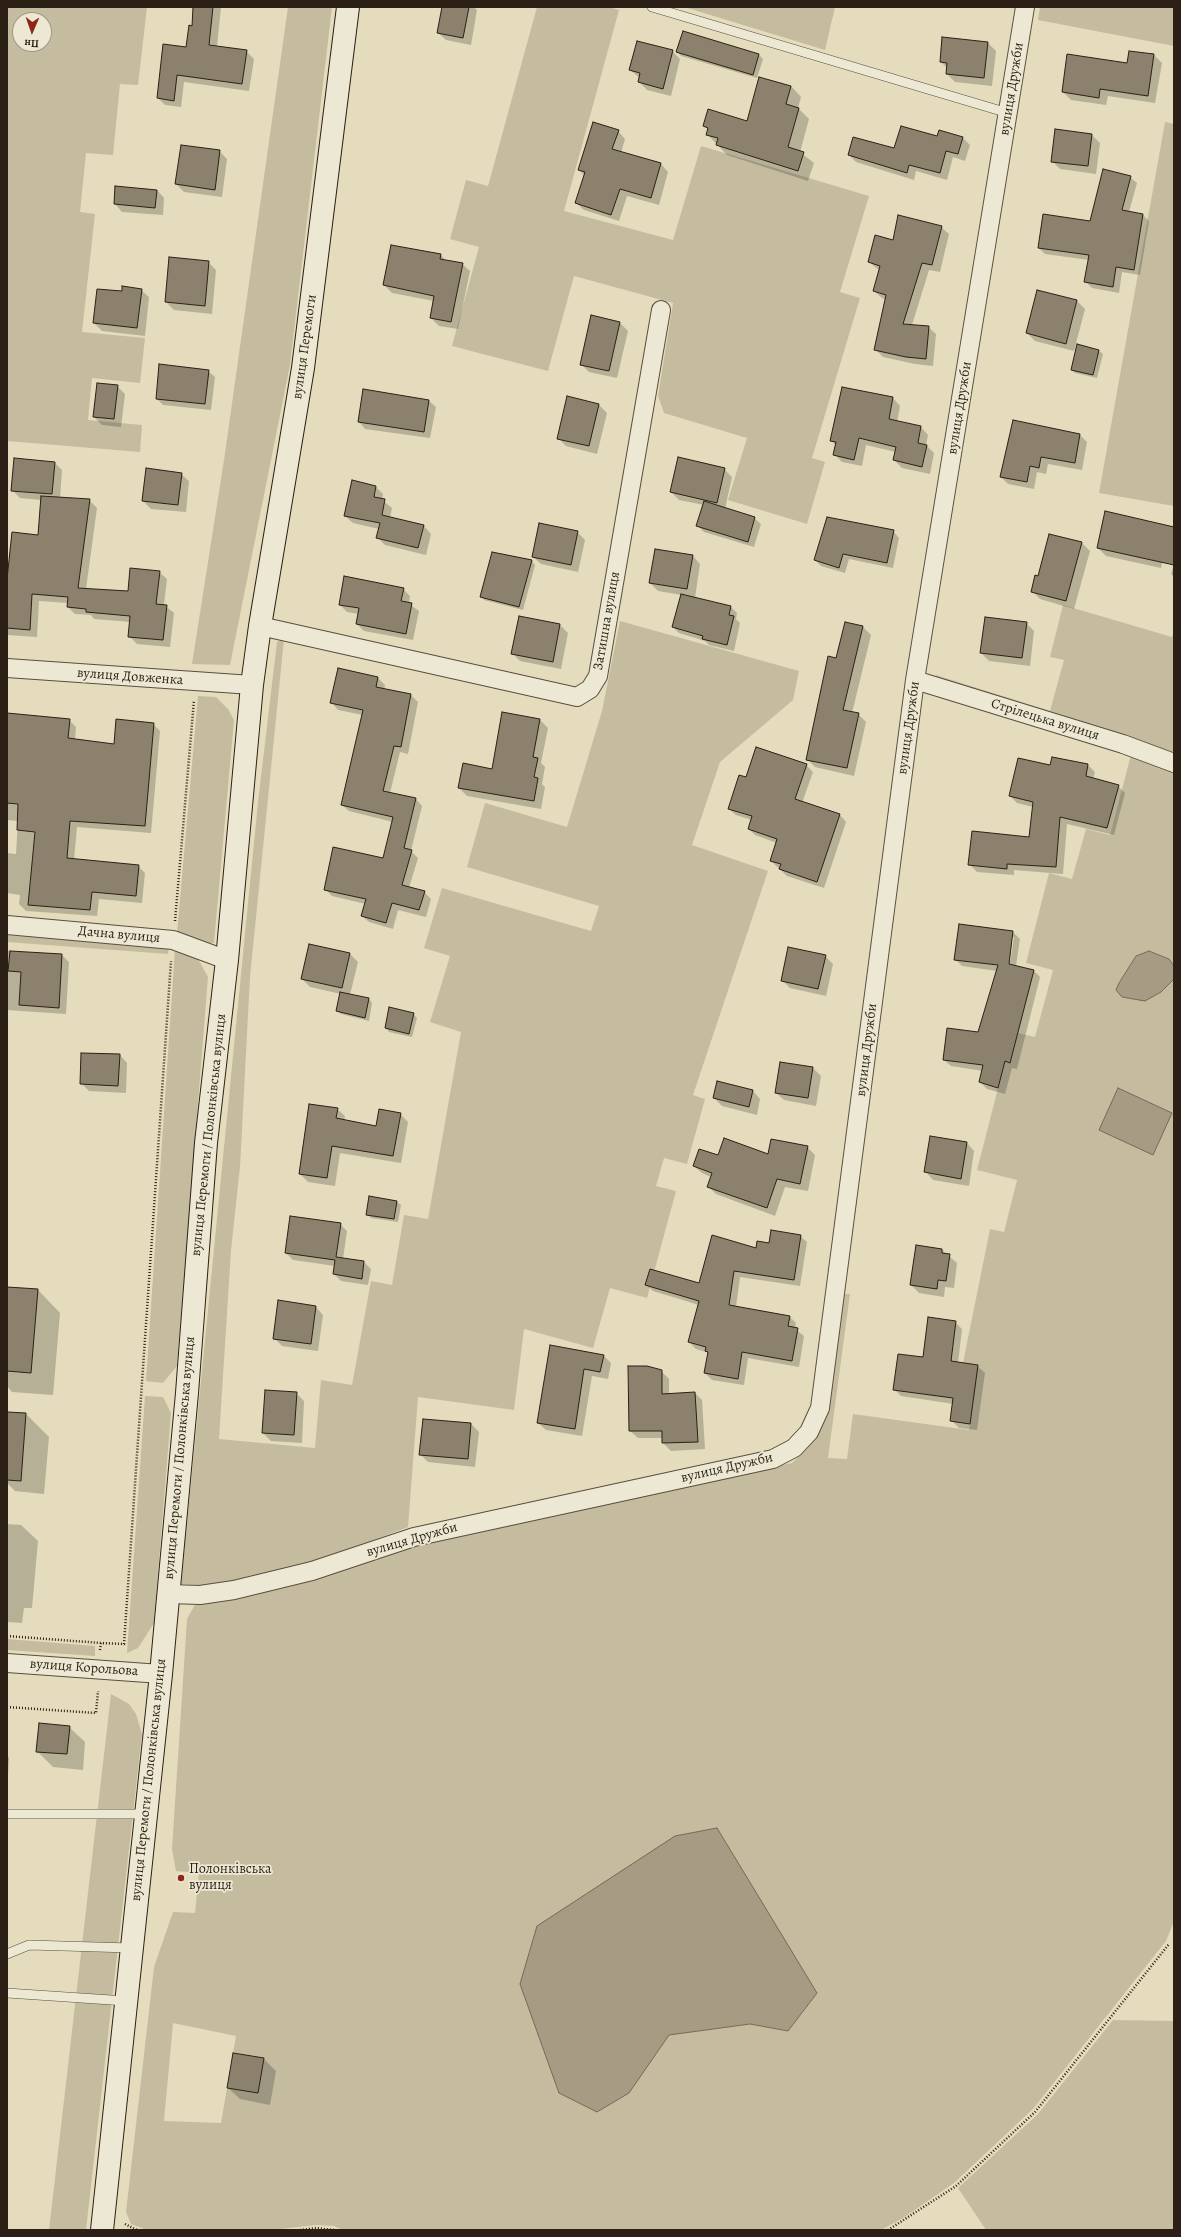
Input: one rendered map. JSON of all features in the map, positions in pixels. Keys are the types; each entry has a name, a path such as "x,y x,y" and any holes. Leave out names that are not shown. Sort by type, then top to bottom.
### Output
{"main road":[{"name":"вулиця Перемоги","path":"252,685 260,626 303,368 348,7"},
{"name":"вулиця Перемоги / Полонківська вулиця","path":"102,2230 161,1674 187,1393 206,1143 227,960 252,685"}],"street":[{"name":"вулиця Дружби","path":"168,1594 200,1595 234,1590 312,1571 414,1537 773,1459 794,1448 809,1432 820,1408 915,680 1025,7"},
{"name":"Затишна вулиця","path":"260,626 577,697 590,689 598,676 661,310"},
{"name":"вулиця Довженка","path":"7,668 252,685"},
{"name":"Стрілецька вулиця","path":"915,680 1123,744 1174,763"},
{"name":"Дачна вулиця","path":"7,925 173,940 227,960"},
{"name":"вулиця Корольова","path":"7,1663 161,1674"}],"lane":[{"path":"652,7 1008,113"},
{"path":"7,1814 145,1814"},
{"path":"7,1954 29,1945 131,1948"},
{"path":"7,1993 126,2001"}],"path":[{"path":"7,1636 124,1644 173,940 196,681"},
{"path":"7,1707 96,1713 101,1643"},
{"path":"888,2230 956,2186 1035,2112 1169,1944"},
{"path":"300,2230 316,2228 334,2230"}],"shaded area":[{"path":"7,7 147,7 138,85 120,84 113,155 86,153 80,212 95,214 82,332 145,338 140,383 92,378 88,420 142,425 140,452 7,441"},
{"path":"288,7 332,7 290,365 230,665 192,664 224,460"},
{"path":"537,7 609,7 619,10 564,211 673,240 701,146 869,196 840,292 860,298 812,458 825,462 807,524 728,500 747,438 664,413 658,396 673,303 574,276 548,371 452,346 479,247 450,239 466,180 488,186"},
{"path":"684,7 835,7 825,50"},
{"path":"1040,7 1174,7 1174,46 1038,20"},
{"path":"1165,122 1174,124 1174,506 1099,493"},
{"path":"1063,605 1172,637 1174,631 1174,756 935,680 936,675 1050,711 1064,660 1050,657"},
{"path":"620,621 799,671 793,700 720,762 692,845 768,871 693,1095 705,1099 687,1164 664,1158 656,1186 676,1191 647,1298 610,1288 593,1348 524,1329 514,1410 418,1397 408,1527 311,1564 209,1586 181,1584 258,802 277,642 284,639 250,977 240,1167 231,1250 219,1439 315,1448 321,1380 352,1385 371,1281 392,1285 404,1215 428,1219 461,1032 430,1022 450,956 424,948 442,888 591,931 599,906 467,867 485,803 567,827 602,711"},
{"path":"198,696 216,697 228,709 234,720 214,943 200,943 177,933"},
{"path":"1131,755 1174,768 1174,966 1169,959 1149,951 1136,956 1119,983 1161,992 1174,979 1174,1921 1166,1941 1033,2109 954,2183 903,2218 881,2230 343,2230 334,2226 316,2225 272,2230 147,2230 131,2224 126,2212 154,1967 173,1912 195,1913 199,1873 176,1871 172,1849 187,1619 196,1603 416,1544 792,1463 810,1445 822,1421 844,1294 850,1294 828,1458 847,1459 853,1414 969,1430 978,1365 963,1363 990,1229 1004,1232 1017,1180 977,1170 1005,1061 1010,1062 1018,1033 1035,1037 1053,970 1026,963 1049,873 1072,879 1086,829 1110,835","holes":["817,1993 788,2031 750,2024 669,2035","173,2023 236,2036 233,2053 264,2058 258,2093 227,2088 221,2123 164,2121"]},
{"path":"7,935 169,947 168,954 7,942"},
{"path":"175,949 197,957 208,977 177,1366 163,1383 146,1381"},
{"path":"1149,951 1169,959 1174,966 1174,979 1161,992 1145,1001 1122,997 1116,990 1119,983 1136,956"},
{"path":"1118,1088 1172,1113 1153,1155 1099,1130"},
{"path":"145,1396 163,1397 171,1413 154,1623 138,1648 127,1653"},
{"path":"7,1639 95,1646 95,1656 7,1650"},
{"path":"111,1694 129,1704 136,1714 142,1734 86,2230 49,2230"},
{"path":"717,1828 817,1993 788,2031 750,2024 669,2035 629,2093 597,2112 559,2093 520,1984 537,1926 675,1836"},
{"path":"1113,2020 1174,2021 1174,2230 986,2230 958,2188 1038,2114"}],"building":[{"path":"193,7 213,7 209,45 247,50 242,84 177,75 174,101 157,98 163,44 186,47 189,25 192,26"},
{"path":"442,7 469,7 463,38 437,33"},
{"path":"683,31 759,54 753,75 676,52"},
{"path":"942,37 988,42 984,78 946,74 947,63 940,62"},
{"path":"637,41 673,50 663,89 638,82 640,73 629,70"},
{"path":"1129,51 1154,54 1148,96 1100,89 1099,98 1062,92 1067,54 1127,63"},
{"path":"759,77 791,86 786,104 799,108 788,147 804,152 798,171 716,145 718,138 706,135 708,128 703,126 708,109 747,121"},
{"path":"593,122 619,130 612,149 661,163 651,198 620,189 611,215 575,203 585,172 578,170"},
{"path":"901,126 937,136 939,130 963,137 958,154 946,151 940,173 909,165 907,173 848,155 853,137 894,148"},
{"path":"1055,129 1092,134 1088,166 1051,162"},
{"path":"181,145 220,150 215,190 175,184"},
{"path":"1103,169 1131,176 1122,210 1143,214 1134,270 1116,267 1113,287 1084,282 1089,255 1038,248 1043,214 1090,221"},
{"path":"115,186 157,190 155,208 114,204"},
{"path":"898,215 942,226 932,265 922,263 903,324 929,326 926,359 906,357 874,350 886,295 873,291 880,266 868,262 875,235 893,240"},
{"path":"391,245 441,254 440,259 463,263 451,322 430,318 434,296 383,285"},
{"path":"169,257 209,261 205,306 165,302"},
{"path":"122,286 142,289 137,328 93,323 97,289 122,291"},
{"path":"1037,290 1077,300 1066,344 1026,333"},
{"path":"591,315 620,322 609,371 580,365"},
{"path":"1077,344 1099,350 1093,375 1071,370"},
{"path":"159,364 209,370 205,404 156,399"},
{"path":"97,383 118,385 114,419 93,417"},
{"path":"842,387 893,397 889,419 921,426 918,443 927,445 922,467 893,460 896,447 859,438 854,460 833,455 836,442 830,441"},
{"path":"363,389 429,400 424,432 358,422"},
{"path":"567,396 599,404 589,446 557,439"},
{"path":"1013,420 1080,434 1075,463 1041,457 1039,468 1030,466 1027,482 1000,477"},
{"path":"678,457 725,468 717,503 670,492"},
{"path":"14,458 55,462 52,494 11,491"},
{"path":"146,468 182,473 178,505 142,501"},
{"path":"352,480 376,486 374,497 385,499 382,515 424,525 418,548 376,538 380,523 344,516"},
{"path":"41,496 90,499 78,588 128,591 130,568 160,571 156,604 167,605 163,640 128,637 130,616 86,612 86,609 67,607 68,597 32,594 30,630 7,628 7,579 12,532 38,535"},
{"path":"704,501 755,517 748,542 696,526"},
{"path":"1105,511 1174,527 1174,565 1097,548"},
{"path":"827,517 894,530 887,563 843,554 839,568 814,560"},
{"path":"539,523 578,531 571,565 532,557"},
{"path":"1049,534 1082,542 1066,601 1031,592 1035,575 1038,576"},
{"path":"655,549 693,555 687,589 649,583"},
{"path":"492,552 532,560 519,607 480,597"},
{"path":"344,576 404,588 401,601 412,603 406,634 356,624 359,608 339,605"},
{"path":"681,594 731,606 729,615 734,616 727,645 702,639 703,636 672,627"},
{"path":"519,616 560,624 553,662 511,654"},
{"path":"985,617 1027,622 1022,658 980,653"},
{"path":"845,622 863,626 843,710 859,713 847,768 806,760 828,656 836,658"},
{"path":"338,668 378,677 376,687 411,694 401,747 394,746 383,791 416,798 404,848 412,850 402,885 425,891 419,910 392,903 386,923 361,916 366,899 324,890 333,847 383,858 393,817 341,805 363,710 330,703"},
{"path":"502,712 540,719 533,757 538,758 534,777 538,778 534,801 458,788 463,763 492,769"},
{"path":"7,713 70,719 68,738 114,744 116,719 154,723 145,826 70,821 67,858 139,865 136,896 92,892 90,910 28,905 35,832 17,830 18,804 7,803"},
{"path":"756,747 807,764 795,799 840,814 817,882 779,869 781,864 770,861 777,839 748,829 752,816 728,809 739,775 746,777"},
{"path":"1052,757 1088,764 1086,776 1119,785 1107,828 1060,817 1056,867 1007,864 1007,869 968,865 972,831 1029,837 1033,802 1009,796 1018,758 1050,765"},
{"path":"959,924 1013,931 1009,964 1034,970 1010,1063 1005,1061 998,1088 979,1082 983,1065 943,1060 947,1028 978,1032 998,965 954,960"},
{"path":"309,944 350,953 342,988 301,979"},
{"path":"788,947 826,955 818,989 781,981"},
{"path":"10,951 62,954 59,1008 19,1005 21,972 8,971"},
{"path":"340,992 369,998 365,1018 336,1011"},
{"path":"389,1007 414,1013 409,1034 385,1028"},
{"path":"81,1053 120,1054 118,1086 80,1084"},
{"path":"780,1062 813,1067 808,1098 775,1093"},
{"path":"717,1081 753,1090 749,1107 713,1098"},
{"path":"309,1104 338,1108 336,1118 376,1126 379,1109 401,1113 393,1156 332,1146 327,1178 299,1174"},
{"path":"930,1136 967,1142 961,1179 924,1172"},
{"path":"724,1138 768,1154 771,1139 808,1146 800,1184 777,1179 767,1208 707,1187 712,1173 693,1166 699,1149 718,1155"},
{"path":"369,1196 397,1201 394,1219 366,1215"},
{"path":"290,1216 341,1223 336,1257 364,1261 362,1279 333,1274 335,1260 285,1253"},
{"path":"771,1230 801,1235 794,1280 734,1271 729,1305 790,1316 788,1326 798,1328 792,1361 742,1352 738,1379 704,1373 708,1352 705,1351 706,1347 688,1342 699,1301 645,1285 650,1269 699,1283 712,1235 756,1248 757,1241 769,1243"},
{"path":"916,1245 942,1249 942,1253 950,1254 946,1281 938,1280 937,1289 910,1285"},
{"path":"7,1287 38,1289 31,1373 7,1371"},
{"path":"278,1300 316,1306 311,1344 273,1339"},
{"path":"928,1317 956,1321 951,1361 978,1365 970,1424 950,1421 953,1398 893,1390 898,1354 923,1357"},
{"path":"550,1345 604,1355 600,1372 584,1369 575,1429 537,1423"},
{"path":"628,1366 647,1366 662,1370 662,1394 695,1392 698,1442 662,1443 662,1431 629,1431"},
{"path":"265,1390 297,1392 294,1435 262,1433"},
{"path":"7,1412 26,1413 21,1481 7,1480"},
{"path":"423,1419 471,1423 468,1459 419,1455"},
{"path":"39,1723 70,1726 67,1754 36,1752"},
{"path":"233,2053 264,2058 258,2093 227,2088"}],"place":[{"name":"Полонківська вулиця","path":"181,1878"}]}
